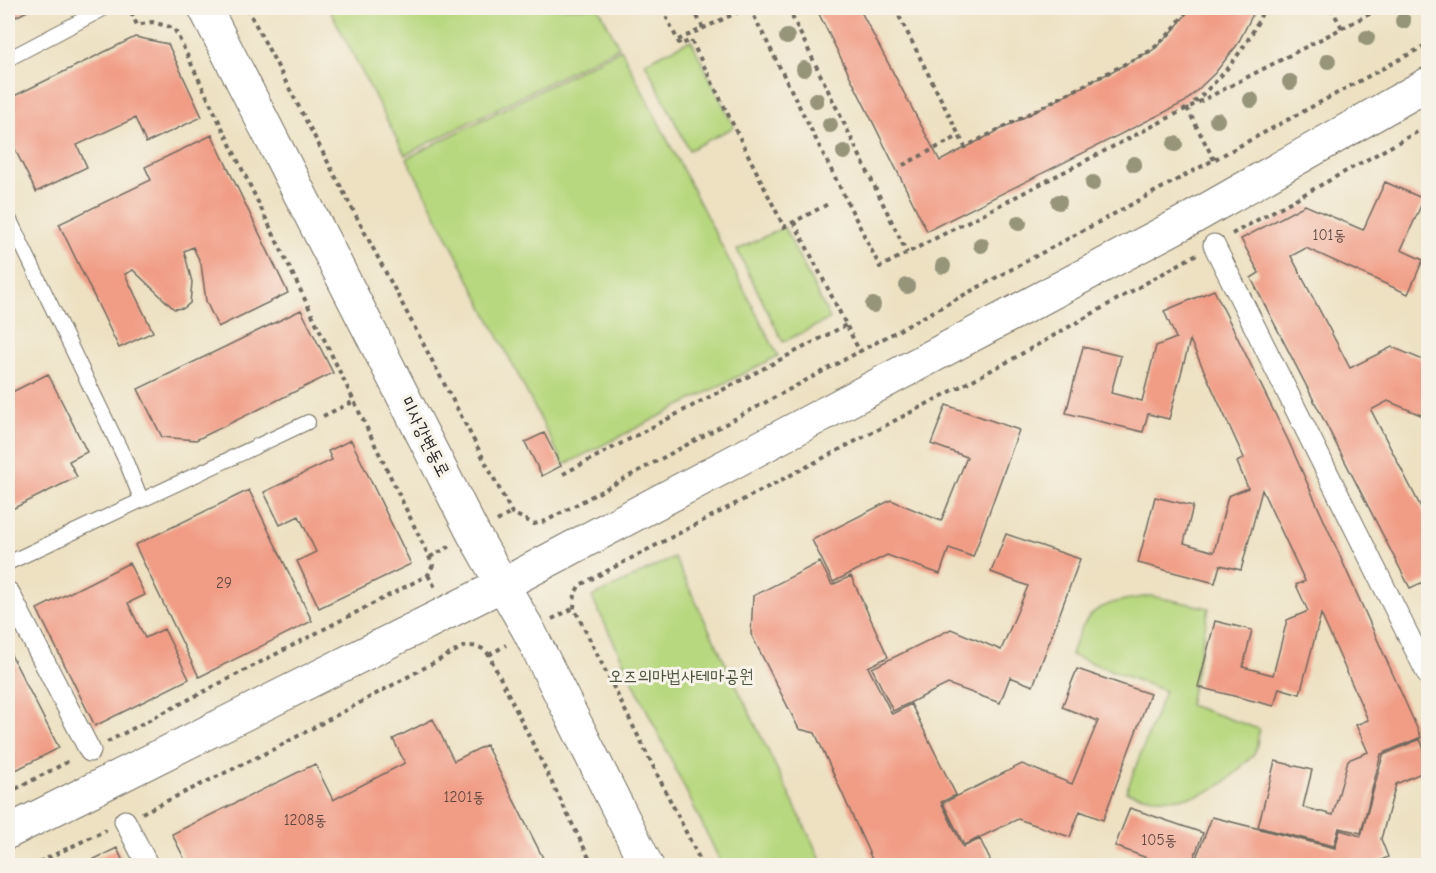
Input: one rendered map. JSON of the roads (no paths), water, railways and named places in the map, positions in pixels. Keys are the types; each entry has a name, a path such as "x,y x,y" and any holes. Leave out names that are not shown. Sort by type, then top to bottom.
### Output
{"street":[{"name":"미사강변동로","path":"205,8 473,533 504,584 647,866"},
{"path":"8,832 504,584 1194,217 1428,84"},
{"path":"1214,245 1428,675"},
{"path":"9,593 90,751"},
{"path":"125,821 148,866"}],"lane":[{"path":"8,59 105,8"},
{"path":"8,216 125,459 141,499"},
{"path":"8,562 308,422"}],"park label":[{"name":"오즈의마법사테마공원","path":"681,676"}]}
